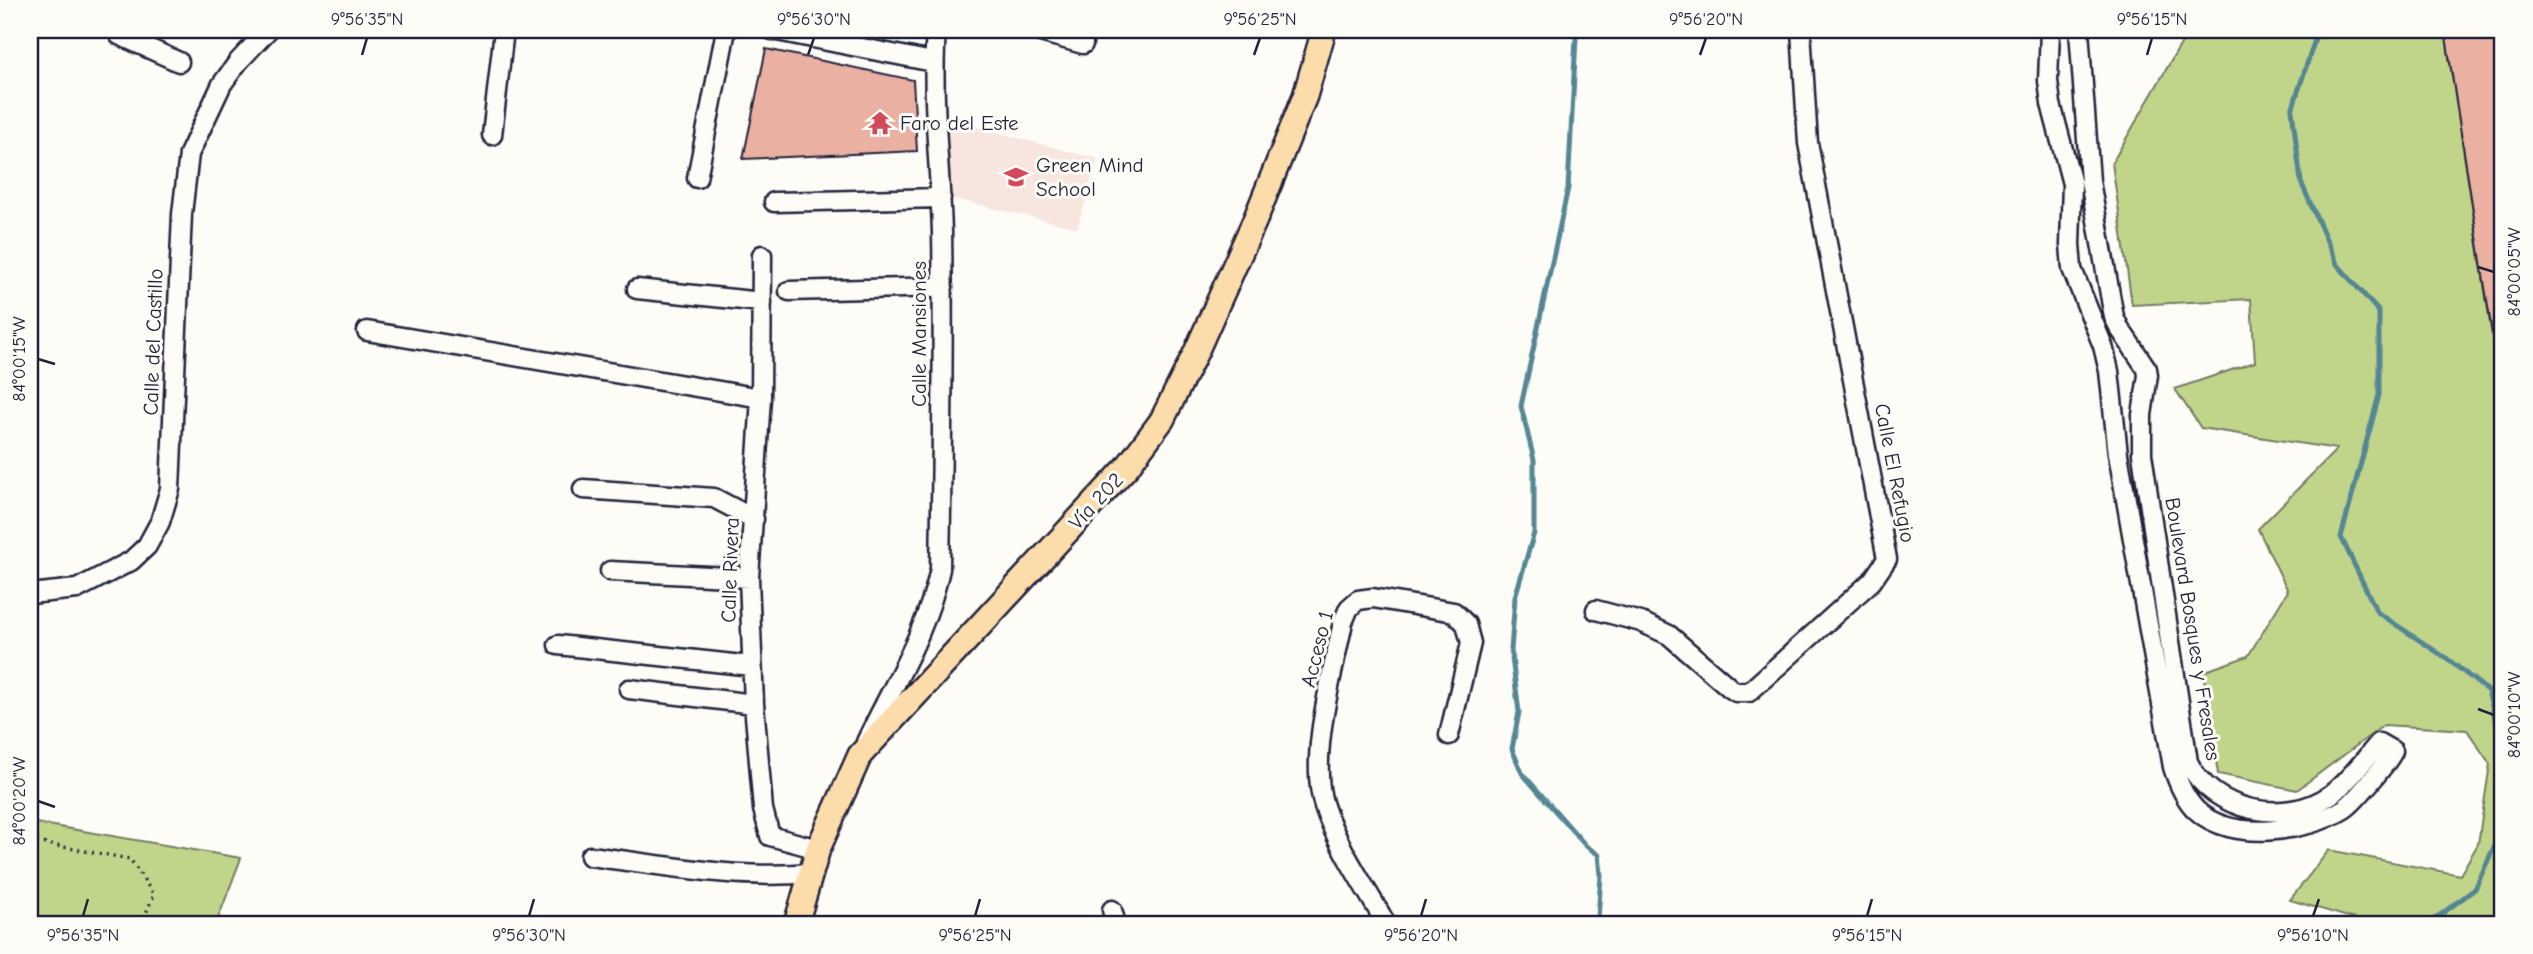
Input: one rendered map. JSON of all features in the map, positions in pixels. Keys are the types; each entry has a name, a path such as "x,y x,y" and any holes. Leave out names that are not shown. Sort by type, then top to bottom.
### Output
{"main road":[{"name":"Vía 202","path":"796,924 818,849 860,755 1127,467 1162,420 1196,352 1255,220 1305,96 1324,30"}],"street":[{"path":"121,30 119,34 179,62"},
{"name":"Calle del Castillo","path":"30,594 77,589 131,562 148,546 160,522 170,489 181,214 189,154 222,84 268,30"},
{"path":"492,135 504,30"},
{"path":"697,178 726,30"},
{"path":"772,30 933,62"},
{"name":"Calle Mansiones","path":"860,755 906,666 933,601 940,569 943,287 933,62 936,30"},
{"path":"1032,30 1083,44"},
{"name":"Calle El Refugio","path":"1596,610 1669,635 1730,688 1736,692 1749,692 1872,581 1888,559 1808,143 1801,30"},
{"name":"Boulevard Bosques y Fresales","path":"2050,30 2050,92 2073,188 2070,257 2103,346 2109,372 2118,454 2173,767 2186,798 2197,811 2211,820 2258,830 2287,829 2308,824 2347,807 2393,751 2379,743 2334,792 2325,798 2288,811 2269,812 2221,797 2196,778 2188,762 2142,454 2141,415 2148,375 2144,363 2120,329 2115,317 2090,181 2079,30"},
{"path":"774,202 941,198"},
{"name":"Calle Rivera","path":"762,255 761,398 749,578 754,704 763,809 769,836 818,849"},
{"path":"789,291 943,287"},
{"path":"637,289 762,302"},
{"path":"366,331 761,398"},
{"path":"583,489 714,498 754,519"},
{"path":"610,571 749,578"},
{"name":"Acceso 1","path":"1386,924 1335,832 1323,804 1319,780 1318,750 1343,622 1349,608 1359,600 1373,598 1454,611 1466,624 1471,643 1449,735"},
{"path":"558,645 752,666"},
{"path":"629,689 754,704"},
{"path":"590,856 745,874 780,876 811,873"}],"path":[{"path":"30,841 130,859 154,895 141,924"}],"shaded area":[{"name":"Green Mind School","path":"939,117 1098,159 1077,228 941,196"}],"green space":[{"path":"2189,30 2445,30 2503,409 2503,924 2372,924 2290,900 2329,850 2460,875 2478,844 2490,764 2467,730 2384,725 2297,790 2218,774 2203,672 2248,656 2288,591 2258,529 2337,449 2201,428 2175,389 2255,362 2251,299 2132,305 2112,163"},
{"path":"30,822 241,858 216,924 30,924"}],"building":[{"path":"2445,30 2503,30 2503,352 2495,352"},
{"path":"766,49 913,80 917,151 743,159"}],"waterway":[{"path":"2318,30 2292,110 2301,182 2337,264 2379,312 2379,395 2341,537 2377,612 2446,658 2488,691 2503,748"},
{"path":"1576,38 1568,188 1521,406 1534,460 1534,533 1515,597 1511,650 1519,712 1512,749 1522,773 1586,846 1599,855 1601,875 1598,918"},
{"path":"2428,924 2475,889 2503,827"}],"place":[{"name":"Faro del Este","path":"880,123"},
{"name":"Green Mind School","path":"1016,177"}]}
